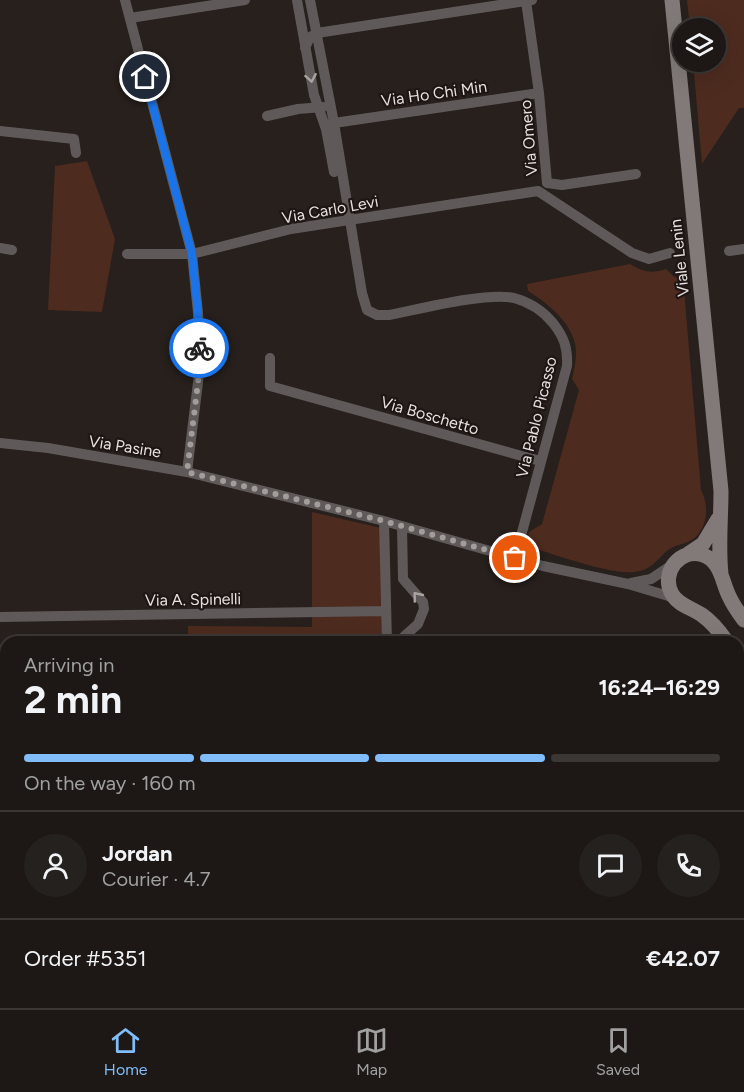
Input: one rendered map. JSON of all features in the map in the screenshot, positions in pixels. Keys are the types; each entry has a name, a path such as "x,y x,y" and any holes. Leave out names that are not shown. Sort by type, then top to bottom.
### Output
{"main road":[{"name":"Viale Lenin","path":"672,0 721,491 718,552 721,574"},
{"path":"721,513 704,544 672,565 668,582 675,598 702,615 722,636"},
{"path":"686,555 695,553 711,559 721,574 730,600 744,620"}],"street":[{"path":"125,0 192,254 200,366 187,472"},
{"path":"130,18 245,0"},
{"path":"299,0 309,31 316,33 529,1"},
{"name":"Via Pablo Picasso","path":"299,0 314,95 325,107 334,123 349,220 367,310 377,315 486,298 512,298 530,303 549,318 561,333 568,350 567,366 515,558"},
{"name":"Via Pablo Picasso","path":"310,0 316,33 326,129 342,212 349,220"},
{"name":"Via Omero","path":"529,1 548,183 562,185 636,174"},
{"path":"305,48 310,37 316,33"},
{"name":"Via Ho Chi Min","path":"334,123 539,93"},
{"path":"267,116 298,109 325,107"},
{"path":"0,131 74,139 76,153"},
{"name":"Via Carlo Levi","path":"127,254 192,254 291,229 538,191 548,183"},
{"path":"538,191 632,253 649,259 670,254"},
{"path":"0,249 12,250"},
{"path":"729,250 744,249"},
{"name":"Via Boschetto","path":"270,358 270,386 540,461"},
{"name":"Via Pasine","path":"0,443 48,448 187,472 384,521 543,567 627,584 675,598"},
{"path":"384,521 387,636"},
{"path":"402,526 403,579 423,602 424,609 418,624 404,636"},
{"path":"385,557 390,553 395,553 402,562"},
{"path":"627,584 651,579 672,565"},
{"path":"387,616 392,632 396,636"},
{"name":"Via A. Spinelli","path":"0,617 387,616"}],"shaded area":[{"path":"687,0 744,0 744,108 739,108 702,164 694,72 726,72 726,18 689,18"},
{"path":"87,161 115,239 102,312 48,310 55,166"},
{"path":"630,264 647,271 666,269 674,277 683,278 701,490 706,511 703,526 695,538 670,549 645,569 623,572 596,567 526,546 529,532 542,524 579,390 572,379 576,355 571,333 555,312 528,291 527,284"},
{"path":"312,512 381,528 383,636 188,636 188,626 312,627"}],"way so far":[{"path":"199,348 200,366 187,472 384,521 515,558"}],"route":[{"path":"145,77 192,254 199,348"}]}
